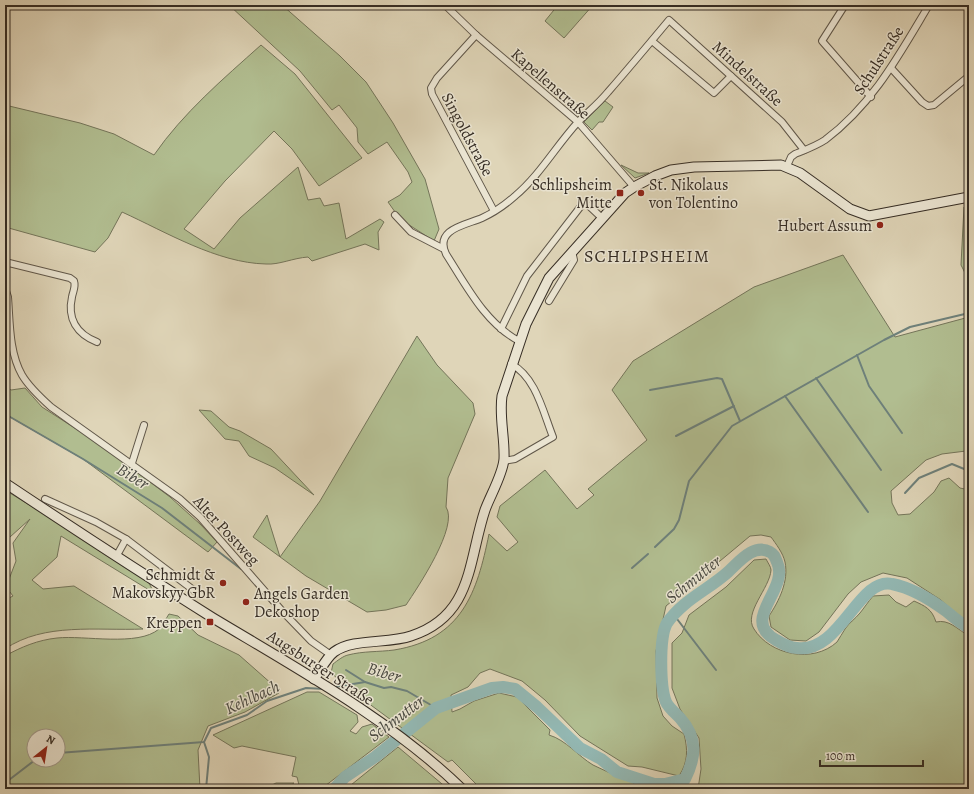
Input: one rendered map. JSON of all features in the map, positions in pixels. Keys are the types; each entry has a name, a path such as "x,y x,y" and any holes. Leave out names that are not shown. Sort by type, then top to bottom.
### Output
{"street":[{"name":"Kapellenstraße","path":"445,5 476,35 578,122 634,187"},
{"path":"845,5 822,41 871,97"},
{"name":"Schulstraße","path":"787,166 791,158 825,140 871,97 891,68 929,5"},
{"name":"Mindelstraße","path":"652,41 669,20 782,122 804,150"},
{"name":"Singoldstraße","path":"476,35 436,78 431,88 432,94 494,211"},
{"path":"442,248 446,235 454,228 482,218 515,197 536,175 578,122 608,92 652,41 714,93 731,76"},
{"path":"891,68 922,102 928,106 934,105 969,76"},
{"path":"316,680 331,655 348,646 411,636 428,628 447,613 460,596 468,579 485,512 504,461 500,406 511,364 519,341 541,291 556,269 634,187 655,176 684,168 775,165 787,166 800,173 850,210 869,216 969,197"},
{"path":"501,329 527,276 581,206 587,204 603,219"},
{"path":"395,216 411,232 442,248 482,310 501,329 519,341"},
{"path":"549,302 574,260 572,251"},
{"path":"5,262 70,278 74,281 75,286 71,301 72,316 76,328 86,337 97,342"},
{"name":"Alter Postweg","path":"5,288 8,297 14,353 22,375 51,408 132,463 180,499 200,517 283,612 311,641 331,655"},
{"path":"504,461 515,459 553,437 533,387 523,372 511,364"},
{"path":"132,463 144,425"},
{"name":"Augsburger Straße","path":"5,483 116,557 316,680 410,746 462,789"},
{"path":"45,499 96,522 126,539 200,595"},
{"path":"116,557 126,539"}],"green space":[{"path":"229,5 282,5 340,56 366,82 393,123 425,179 439,229 434,241 400,219 388,202 400,195 412,182 408,172 387,142 368,154 358,142 357,128 339,105 332,110 300,71"},
{"path":"558,5 593,5 564,38 545,21"},
{"path":"261,45 295,74 362,158 319,186 292,149 274,131 225,181 184,229 214,249 240,218 298,167 308,200 320,198 324,206 339,203 346,239 380,219 384,222 378,232 379,250 365,244 312,261 308,257 271,264 248,262 229,258 192,245 122,212 108,238 95,252 5,227 5,105 80,123 114,134 154,155 165,140 191,111"},
{"path":"605,101 613,107 603,122 599,122 592,130 584,122"},
{"path":"621,165 638,173 649,173 635,178"},
{"path":"969,204 969,281 961,265 964,207"},
{"path":"843,255 895,337 969,317 969,454 966,451 942,454 926,460 891,491 892,503 898,515 910,514 934,492 941,481 949,478 960,488 969,490 969,621 957,615 941,600 907,578 883,573 861,582 848,594 819,632 806,641 790,640 771,627 769,616 780,597 786,576 784,559 771,537 761,535 750,536 666,606 656,651 657,698 663,716 672,726 684,734 686,761 679,776 642,767 628,766 580,736 545,700 522,681 490,669 480,673 468,687 451,695 452,712 474,701 499,693 517,697 550,730 549,735 566,744 593,765 648,789 481,789 452,760 448,762 364,700 331,673 333,664 346,656 359,653 394,650 417,644 436,636 451,624 472,594 479,575 489,534 507,551 518,542 497,517 500,506 545,470 577,509 594,495 588,489 647,440 612,390 633,361 754,287"},
{"path":"417,336 437,365 473,403 475,414 448,478 446,507 449,516 447,528 442,542 419,585 406,605 386,610 367,612 306,576 280,557 320,501"},
{"path":"5,386 11,390 25,388 42,407 98,443 170,497 200,524 217,542 208,552 83,459 5,414"},
{"path":"199,410 211,411 229,427 240,431 271,449 314,495 275,468 249,456 239,441 225,439"},
{"path":"5,490 80,536 148,581 154,593 61,536 57,557 32,580 43,589 74,586 143,629 54,631 20,640 5,649 5,600 13,596 6,587 16,561 13,543 30,519 10,537 5,535"},
{"path":"267,515 280,557 253,537"},
{"path":"766,559 771,569 770,577 754,608 752,623 754,629 761,638 770,645 781,650 792,654 804,654 816,653 827,649 837,642 847,627 873,596 889,595 896,602 906,607 914,601 928,608 936,622 941,621 949,623 969,636 969,789 698,789 701,769 699,738 680,709 672,688 672,643 682,633 689,615 726,587 754,560"},
{"path":"169,614 178,616 198,635 239,655 273,685 279,693 245,712 208,726 198,750 200,789 5,789 5,656 30,644 43,640 68,637 110,639 138,638 150,634 162,626"},
{"path":"307,692 319,692 357,715 358,722 350,731 356,734 362,727 372,724 389,737 321,789 294,789 299,785 297,777 292,776 296,757 242,746 234,748 213,735"},
{"path":"398,747 448,789 346,789"},
{"path":"276,783 294,783 285,789 274,789 272,785"}],"waterway":[{"path":"655,547 674,529 679,520 689,481 732,426 884,340 910,327 969,313"},
{"path":"857,355 869,386 902,433"},
{"path":"650,390 717,378 722,379 740,421"},
{"path":"816,378 881,470"},
{"path":"785,396 868,512"},
{"path":"676,436 734,406"},
{"name":"Biber","path":"5,414 83,459 162,508 241,569"},
{"path":"905,493 919,478 952,464 969,471"},
{"name":"Schmutter","path":"334,789 345,777 375,757 436,708 492,688 503,687 515,689 537,707 580,748 601,759 617,772 654,784 665,784 685,779 689,771 693,755 692,740 686,725 668,706 664,695 661,662 664,630 667,623 680,608 728,572 747,555 758,550 770,552 775,557 777,562 779,573 777,583 763,613 762,623 766,632 783,644 794,648 812,647 825,639 837,628 869,591 880,585 892,584 914,591 934,602 969,628"},
{"path":"632,568 648,554"},
{"path":"674,615 716,670"},
{"name":"Biber","path":"346,670 365,682 384,688 391,687 407,691 436,708"},
{"name":"Kehlbach","path":"335,687 365,682"},
{"name":"Kehlbach","path":"66,752 204,742 211,728 247,715 267,701 306,688 325,689"},
{"name":"Kehlbach","path":"204,742 209,757 206,789"},
{"name":"Kehlbach","path":"5,783 26,767"},
{"path":"629,789 634,786 636,779"}],"place":[{"name":"Schlipsheim Mitte","path":"620,193"},
{"name":"St. Nikolaus von Tolentino","path":"641,193"},
{"name":"Hubert Assum","path":"880,225"},
{"name":"Schmidt & Makovskyy GbR","path":"223,583"},
{"name":"Angels Garden Dekoshop","path":"246,602"},
{"name":"Kreppen","path":"210,622"}],"district":[{"name":"SCHLIPSHEIM","path":"647,256"}]}
